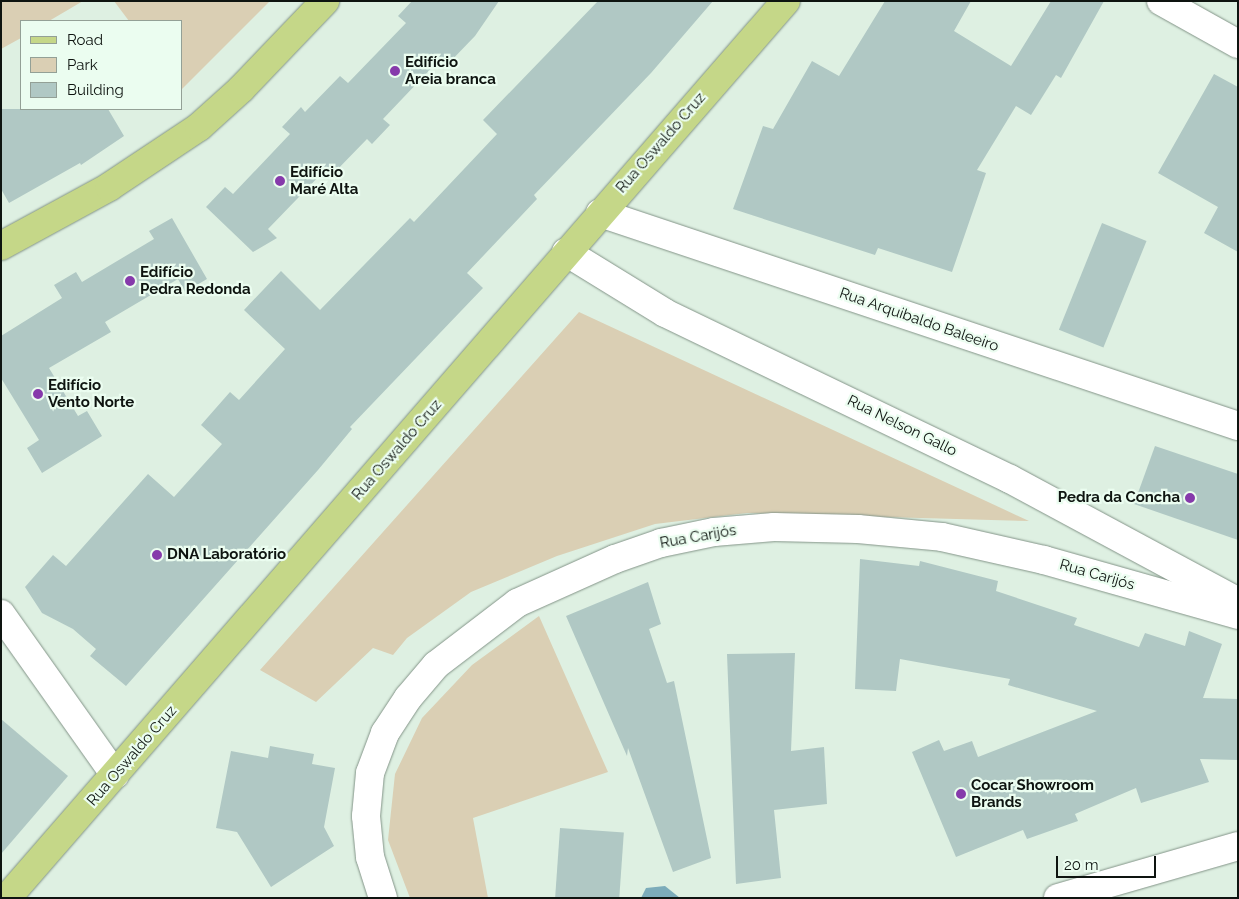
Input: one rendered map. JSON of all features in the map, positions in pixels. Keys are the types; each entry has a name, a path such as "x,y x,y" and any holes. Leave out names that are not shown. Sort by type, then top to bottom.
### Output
{"main road":[{"path":"1,246 110,188 199,127 241,89 325,1"},
{"name":"Rua Oswaldo Cruz","path":"7,898 566,252 786,1"}],"street":[{"path":"1161,1 1238,44"},
{"name":"Rua Arquibaldo Baleeiro","path":"600,213 1238,426"},
{"name":"Rua Nelson Gallo","path":"566,252 665,313 1010,479 1238,602"},
{"name":"Rua Carijós","path":"383,898 370,857 366,816 370,774 384,733 408,698 436,665 518,603 615,559 661,543 714,532 774,527 858,529 942,537 1044,560 1238,615"},
{"path":"1,614 115,775"},
{"path":"1058,898 1238,846"}],"green space":[{"path":"1,1 83,1 51,20 20,20 20,39 1,49"},
{"path":"114,1 270,1 182,89 182,20 128,20"},
{"path":"579,312 1029,521 747,513 655,524 557,556 471,592 407,638 393,655 373,648 316,702 260,670"},
{"path":"539,616 608,772 473,818 488,898 410,898 388,840 395,774 422,718 472,665"}],"water":[{"path":"665,886 680,898 641,898 646,888"}],"building":[{"path":"412,1 499,1 475,36 447,65 441,58 383,119 390,125 372,144 367,139 332,175 326,169 268,229 277,238 253,252 206,207 225,187 233,194 290,134 282,127 301,107 305,112 340,76 348,83 406,23 398,16"},
{"path":"598,1 713,1 651,73 534,195 537,199 467,273 483,288 350,427 352,429 318,470 126,686 90,656 96,649 73,629 42,613 25,587 53,555 66,566 148,474 174,497 222,444 201,425 230,392 239,400 285,349 244,310 281,271 320,310 410,218 414,222 497,134 483,120"},
{"path":"885,1 971,1 954,31 1011,66 1051,1 1104,1 1061,78 1056,75 1031,115 1016,106 977,170 986,173 952,272 878,248 875,255 733,209 763,126 773,129 812,61 839,76"},
{"path":"1214,74 1238,87 1238,252 1204,233 1218,207 1158,173"},
{"path":"1,109 109,110 124,136 81,165 80,163 9,203 1,189"},
{"path":"172,218 207,279 185,292 178,279 105,322 111,332 49,368 78,416 87,411 102,436 42,473 27,448 39,440 1,378 1,336 62,298 54,285 76,272 82,282 154,239 149,231"},
{"path":"1102,223 1147,241 1103,348 1059,330"},
{"path":"1155,446 1238,474 1238,540 1134,504"},
{"path":"860,559 919,566 920,561 998,581 996,591 1077,618 1074,625 1139,647 1145,633 1185,646 1189,631 1222,644 1203,698 1238,699 1238,760 1200,759 1209,782 1141,803 1136,788 1075,814 1078,821 1027,839 1023,830 956,857 912,752 939,740 944,751 972,741 978,757 1097,711 1008,685 1010,679 900,659 896,691 855,689"},
{"path":"648,582 661,624 649,629 667,683 674,681 711,858 673,872 628,748 627,756 566,616"},
{"path":"795,653 791,751 824,747 827,804 774,810 781,878 736,884 727,654"},
{"path":"1,719 68,776 1,854"},
{"path":"270,746 314,754 312,764 335,768 324,827 334,846 271,887 237,832 216,828 231,751 268,758"},
{"path":"560,828 624,832 619,898 555,898"}],"place":[{"name":"Edifício Areia branca","path":"395,71"},
{"name":"Edifício Maré Alta","path":"280,181"},
{"name":"Edifício Pedra Redonda","path":"130,281"},
{"name":"Edifício Vento Norte","path":"38,394"},
{"name":"Pedra da Concha","path":"1190,498"},
{"name":"DNA Laboratório","path":"157,555"},
{"name":"Cocar Showroom Brands","path":"961,794"}]}
